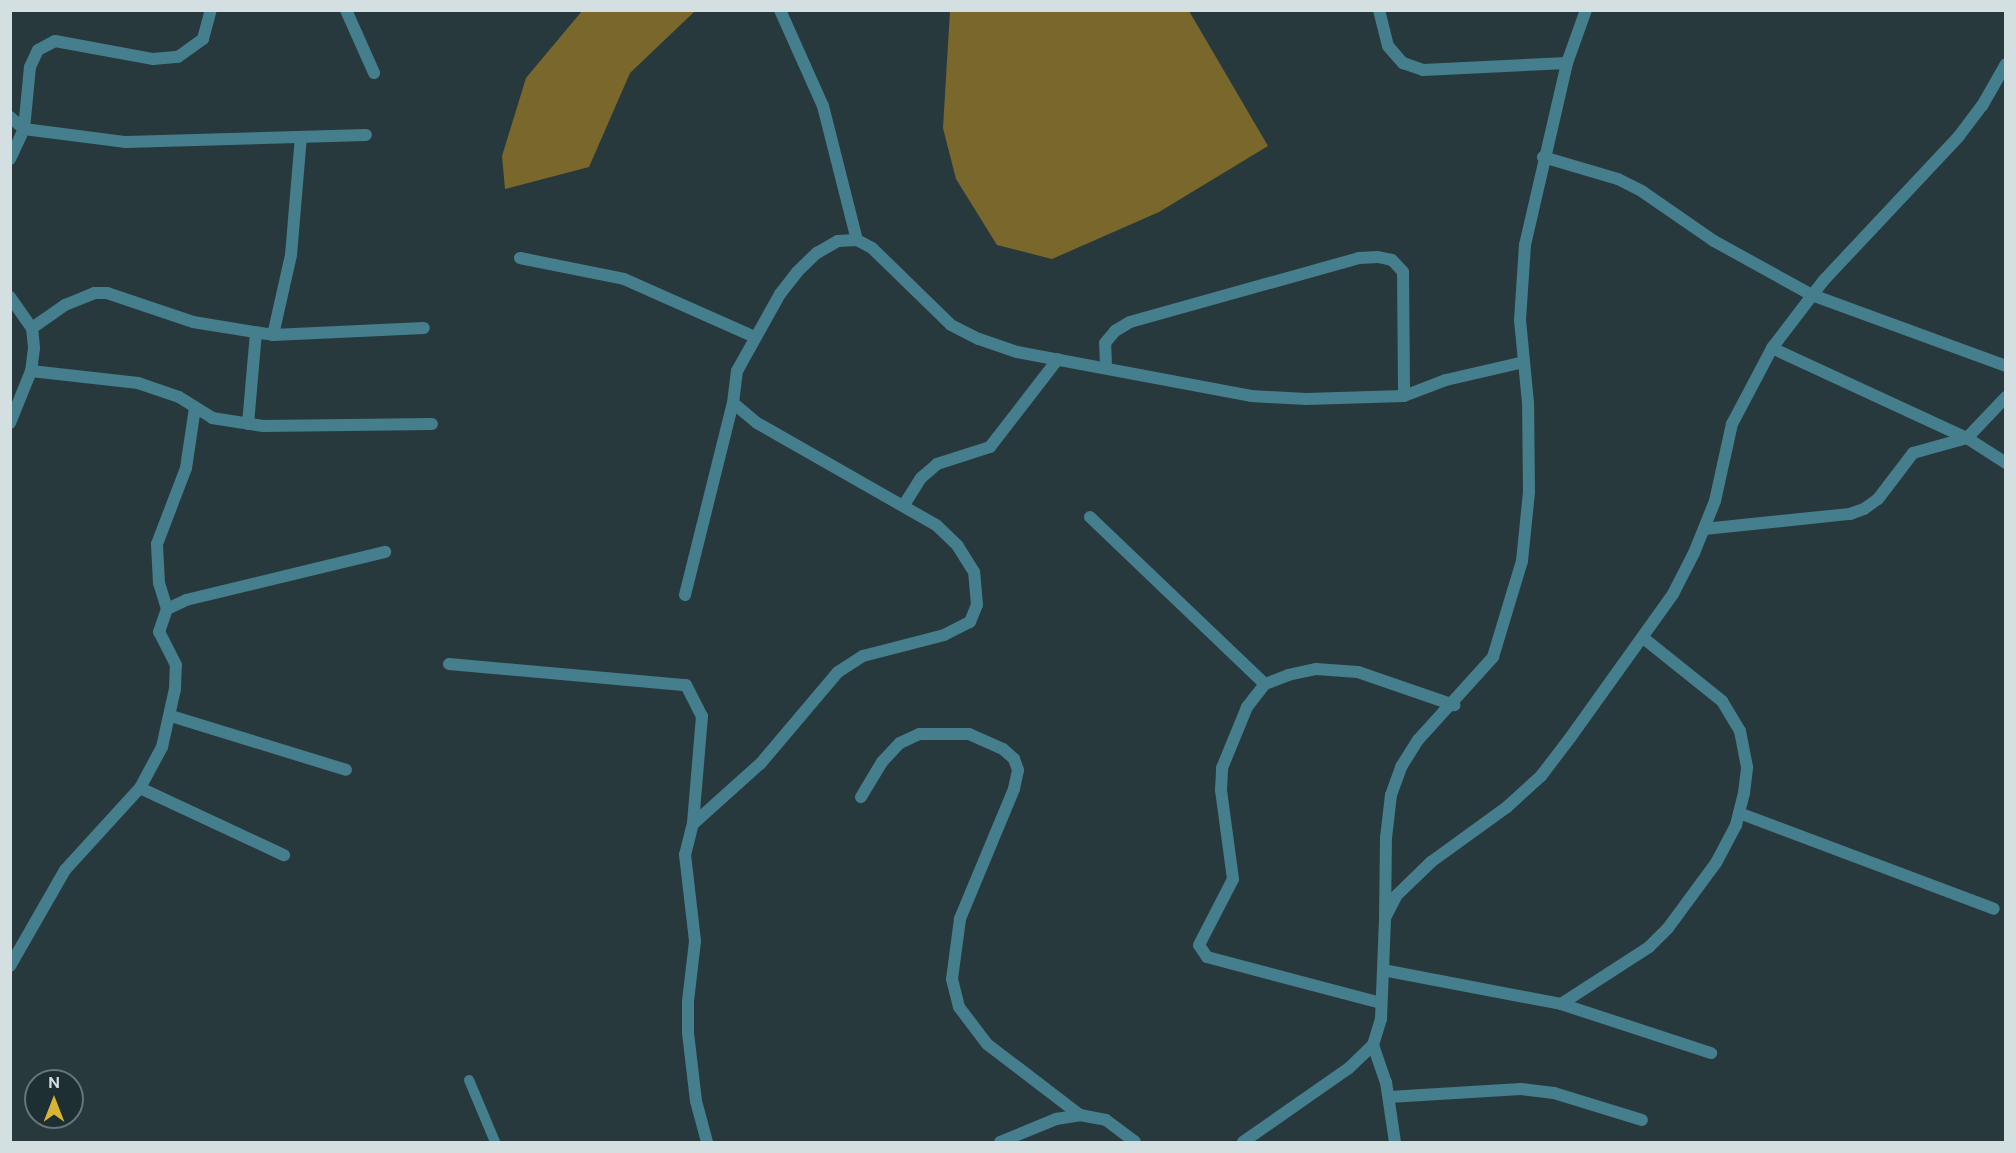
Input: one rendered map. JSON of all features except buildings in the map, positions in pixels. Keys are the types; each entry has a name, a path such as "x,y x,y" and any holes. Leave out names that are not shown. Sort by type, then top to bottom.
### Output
{"street":[{"path":"10,159 24,129 30,67 38,50 55,41 72,42 153,59 178,57 203,39 211,10"},
{"path":"346,10 374,73"},
{"path":"780,10 823,106 856,240"},
{"path":"1379,10 1388,46 1403,63 1423,70 1567,63"},
{"path":"1395,1143 1389,1096 1373,1045 1381,1003 1386,838 1391,795 1401,767 1418,740 1454,705 1493,657 1522,561 1529,492 1520,320 1526,244 1543,157 1567,63 1586,10"},
{"path":"1385,918 1396,896 1431,862 1506,807 1541,776 1673,594 1715,501 1732,424 1772,348 1812,295 1959,136 1982,106 2006,64"},
{"path":"10,117 24,129 126,142 366,135"},
{"path":"273,335 291,255 300,136"},
{"path":"1543,157 1618,179 1643,192 1695,229 1812,295 2006,366"},
{"path":"685,595 733,403 737,371 780,294 804,266 838,241 856,240 872,248 951,326 1017,352 1251,396 1305,399 1404,396 1446,380 1524,362"},
{"path":"1106,367 1105,343 1115,331 1130,322 1359,258 1378,257 1392,260 1403,272 1404,396"},
{"path":"520,258 624,279 755,337"},
{"path":"32,328 81,297 107,293 193,322 273,335 424,328"},
{"path":"10,423 31,371 32,328 11,299"},
{"path":"248,424 255,332"},
{"path":"1772,348 1966,438 2006,462"},
{"path":"904,505 921,478 937,464 990,447 1058,359"},
{"path":"31,371 138,383 159,388 212,418 248,424 432,424"},
{"path":"1704,529 1850,514 1878,499 1913,453 1966,438 2006,397"},
{"path":"693,824 761,763 838,672 863,656 944,635 970,622 977,604 974,572 958,546 904,505 757,423 733,403"},
{"path":"10,966 65,870 140,788 162,747 171,716 176,665 159,632 167,609 159,583 157,544 186,468 195,408"},
{"path":"1090,517 1265,684"},
{"path":"167,609 186,600 385,552"},
{"path":"1561,1004 1649,947 1668,928 1716,863 1739,813 1747,766 1740,731 1722,701 1642,637"},
{"path":"449,664 686,685 702,716 693,824 685,855 695,941 687,1001 688,1033 696,1101 707,1143"},
{"path":"1381,1003 1207,957 1199,945 1233,879 1221,790 1222,768 1247,707 1265,684 1316,669 1358,672 1454,705"},
{"path":"171,716 346,770"},
{"path":"861,796 882,762 900,743 919,734 969,734 1004,749 1014,759 1018,770 1014,789 960,919 952,979 959,1007 987,1044 1080,1115"},
{"path":"140,788 284,855"},
{"path":"1739,813 1994,909"},
{"path":"1383,970 1561,1004 1712,1053"},
{"path":"1243,1143 1348,1068 1373,1045"},
{"path":"1389,1096 1521,1089 1564,1096 1642,1120"},
{"path":"1000,1143 1056,1119 1080,1115 1106,1120 1135,1143"}],"lane":[{"path":"469,1080 495,1143"}],"shaded area":[{"path":"582,11 695,11 630,73 589,167 505,189 502,156 526,78"},
{"path":"950,11 1189,11 1268,146 1159,212 1052,259 997,245 956,179 943,128"}]}
